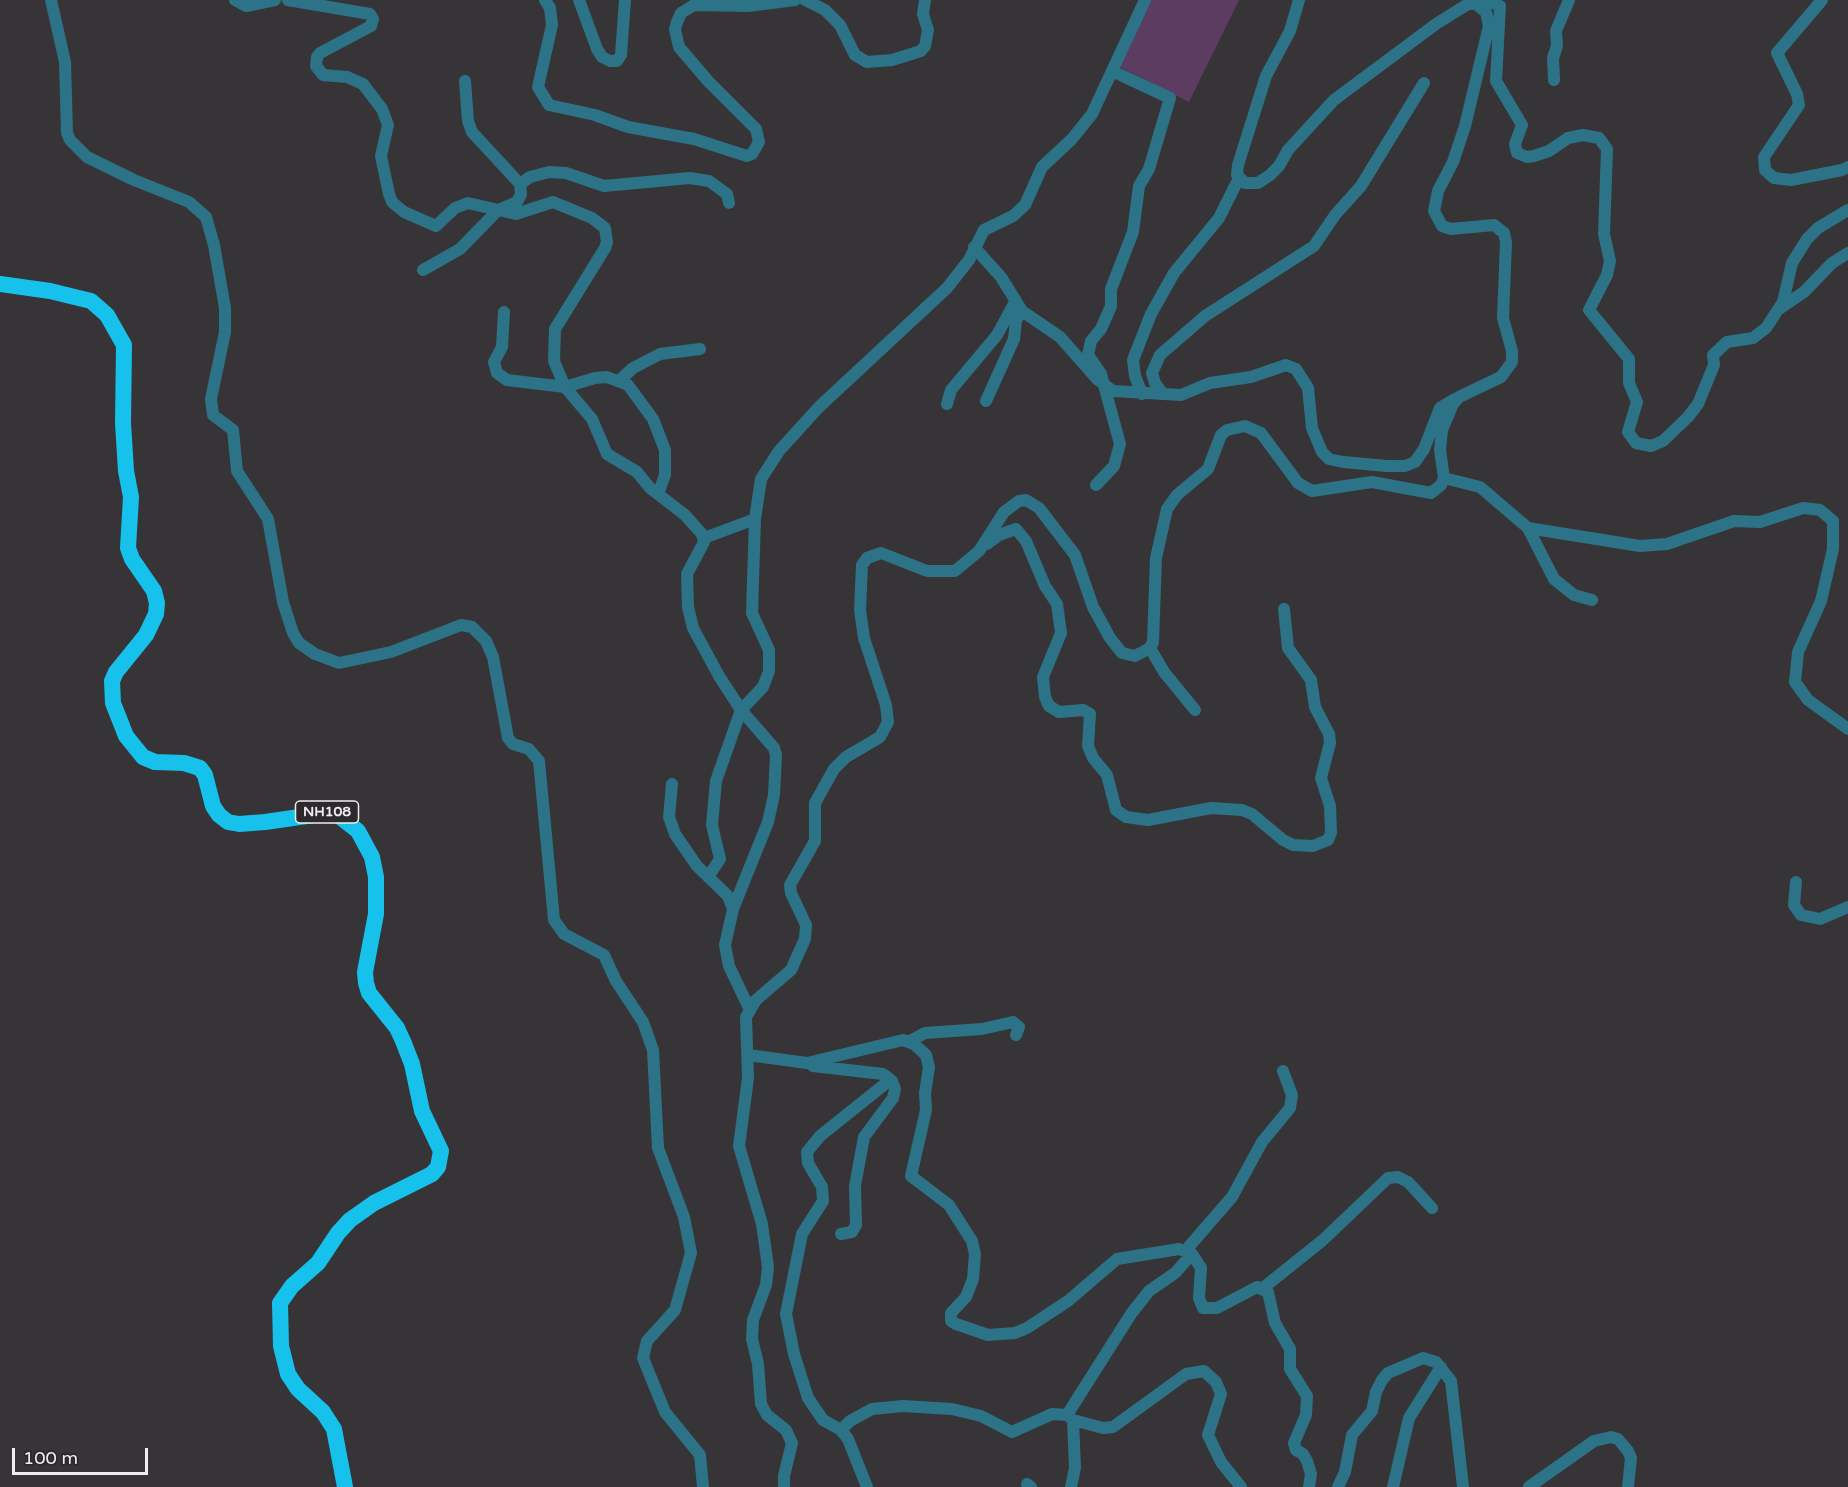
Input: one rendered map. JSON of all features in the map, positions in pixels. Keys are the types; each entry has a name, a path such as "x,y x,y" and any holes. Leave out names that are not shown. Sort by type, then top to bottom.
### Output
{"highway":[{"name":"NH108","path":"0,284 50,291 91,301 107,315 124,345 123,423 126,471 131,497 128,548 132,560 154,591 157,603 153,624 112,681 112,703 126,736 143,757 155,762 184,763 200,768 205,775 213,806 219,816 228,822 239,824 265,822 334,812 358,831 372,857 376,877 376,914 365,972 366,983 369,993 397,1028 403,1041 412,1064 422,1111 441,1151 438,1167 432,1174 374,1203 350,1220 338,1233 318,1263 292,1286 280,1303 281,1346 288,1374 298,1389 323,1412 334,1429 345,1487"}],"street":[{"path":"51,0 65,62 67,133 70,140 87,157 134,180 189,202 206,217 214,245 225,308 225,332 211,399 213,415 233,430 237,471 268,519 283,602 293,633 299,643 315,654 339,663 391,652 461,626 472,627 479,632 493,657 508,738 513,744 529,749 541,768 554,920 564,934 604,955 613,976 649,1034 652,1050 657,1148 684,1217 692,1254 675,1310 646,1341 643,1358 665,1412 700,1455 703,1487"},
{"path":"235,0 246,6 275,0"},
{"path":"288,0 367,12 373,19 371,26 365,30 320,53 316,57 316,66 323,75 347,77 363,84 382,109 388,125 381,156 389,194 397,207 436,226 461,204 476,204 522,214 553,202 592,218 604,228 607,235 605,248 555,330 554,361 566,387 592,419 607,453 637,472 658,494 685,515 704,538"},
{"path":"544,0 550,8 552,25 538,87 549,105 595,115 628,127 694,139 747,156 752,154 759,142 756,129 708,81 679,46 675,29 677,22 681,14 694,5 748,6 795,0"},
{"path":"579,0 597,49 602,57 610,62 617,61 621,55 625,0"},
{"path":"805,0 825,10 840,25 855,55 867,62 892,60 921,51 925,46 928,30 923,14 925,0"},
{"path":"708,877 720,859 711,825 716,781 741,710 763,687 769,671 769,650 752,612 755,519 761,478 772,459 819,407 947,288 969,260 984,230 1013,216 1025,205 1042,166 1072,139 1092,114 1145,0"},
{"path":"1142,394 1134,376 1133,360 1150,314 1174,273 1219,218 1239,178 1238,165 1266,76 1290,31 1299,0"},
{"path":"1554,80 1556,31 1569,0"},
{"path":"1822,0 1795,28 1777,53 1797,94 1799,105 1764,157 1765,170 1774,178 1791,180 1842,170 1848,166"},
{"path":"1481,7 1487,3 1499,1 1501,11 1496,81 1522,125 1515,144 1517,153 1527,157 1534,156 1549,151 1568,138 1583,135 1599,138 1607,149 1604,234 1610,261 1606,275 1589,310 1629,359 1629,383 1637,402 1629,432 1631,439 1643,447 1651,447 1676,430 1698,404 1714,365 1713,355 1727,342 1757,336 1778,310 1804,292 1832,263 1848,253"},
{"path":"974,247 1001,277 1019,307 1059,336 1104,386 1122,394 1181,394 1210,383 1251,377 1286,365 1302,376 1308,388 1312,428 1322,452 1329,459 1387,466 1405,466 1415,462 1424,449 1440,408 1501,377 1512,362 1512,351 1503,318 1506,242 1504,233 1494,225 1451,229 1442,226 1434,211 1438,191 1460,146 1486,39 1488,17 1481,7 1468,4 1458,9 1334,100 1294,143 1270,175 1251,184 1239,178"},
{"path":"1096,485 1114,466 1120,452 1115,420 1101,374 1088,355 1089,348 1111,306 1112,289 1133,232 1139,186 1149,169 1170,98 1112,71"},
{"path":"423,270 460,249 498,210 517,202 521,194 520,184 472,132 468,121 465,81"},
{"path":"1162,393 1152,373 1160,355 1204,316 1314,246 1335,215 1361,186 1424,83"},
{"path":"520,184 530,177 549,172 567,173 604,186 690,178 709,181 727,194 729,203"},
{"path":"1778,310 1792,263 1807,239 1818,228 1848,210"},
{"path":"986,401 1014,339 1019,307"},
{"path":"947,404 951,390 1019,307"},
{"path":"504,312 502,347 494,362 497,373 507,380 566,387 595,378 620,380 642,402 653,418 667,462 658,494"},
{"path":"620,380 633,368 660,354 700,349"},
{"path":"979,551 1011,505 1026,500 1033,503 1076,555 1093,607 1116,646 1122,653 1135,656 1150,648 1155,632 1156,558 1167,509 1176,495 1194,483 1208,469 1221,435 1227,430 1245,426 1261,433 1298,483 1312,491 1372,482 1400,486 1424,494 1437,490 1444,478 1440,450 1442,430 1449,411 1459,397"},
{"path":"1444,478 1480,487 1528,528 1554,579 1574,595 1592,600"},
{"path":"1528,528 1627,545 1653,546 1734,521 1760,522 1803,508 1821,510 1833,520 1833,549 1821,601 1798,652 1795,682 1808,700 1848,729"},
{"path":"755,519 704,538 687,574 688,606 699,643 741,710 774,748 777,767 768,822 733,909 727,932 726,954 749,1008 746,1027 748,1055 739,1146 762,1224 768,1267 766,1285 753,1320 752,1339 758,1364 761,1404 767,1415 786,1430 792,1443 784,1476 784,1487"},
{"path":"749,1008 787,976 805,939 806,925 791,893 790,885 815,841 815,803 834,769 846,757 880,737 888,722 886,705 861,619 859,585 862,565 867,558 881,553 927,571 955,572 999,535 1016,529 1026,541 1045,586 1058,604 1061,633 1043,677 1045,697 1049,706 1059,712 1083,710 1090,714 1088,746 1092,758 1107,775 1113,806 1120,814 1148,820 1211,808 1242,810 1252,814 1293,845 1313,846 1328,840 1331,833 1330,806 1321,778 1330,743 1329,734 1315,707 1311,680 1288,648 1284,609"},
{"path":"1150,648 1164,672 1195,710"},
{"path":"672,784 669,817 675,834 683,849 728,896 733,909"},
{"path":"1796,882 1794,905 1801,915 1820,919 1848,907"},
{"path":"807,1063 890,1042 910,1041 925,1033 982,1029 1013,1022 1019,1027 1016,1035"},
{"path":"910,1041 926,1055 929,1067 925,1093 926,1110 911,1176 954,1211 966,1228 975,1254 972,1285 951,1313 952,1322 978,1333 996,1336 1015,1333 1027,1328 1068,1301 1117,1258 1128,1255 1189,1252"},
{"path":"748,1055 807,1063 814,1066 871,1071 882,1074 890,1080 895,1089 893,1098 867,1130 855,1186 856,1225 852,1232 841,1234"},
{"path":"1071,1487 1075,1468 1070,1417 1131,1314 1149,1291 1175,1273 1232,1197 1262,1142 1290,1108 1292,1095 1283,1071"},
{"path":"867,1487 854,1451 841,1430 823,1420 808,1398 794,1354 786,1314 802,1234 823,1201 822,1187 808,1163 807,1152 819,1136 890,1080"},
{"path":"1189,1252 1201,1268 1199,1298 1203,1308 1216,1308 1249,1291 1263,1288 1323,1240 1388,1178 1398,1177 1408,1182 1432,1208"},
{"path":"1263,1288 1268,1292 1275,1323 1290,1349 1290,1369 1306,1396 1306,1415 1294,1443 1296,1450 1304,1454 1307,1461 1311,1474 1309,1487"},
{"path":"1338,1487 1345,1472 1352,1435 1372,1411 1376,1392 1382,1380 1396,1369 1423,1358 1429,1358 1441,1367 1451,1381 1463,1487"},
{"path":"1393,1487 1409,1418 1441,1367"},
{"path":"841,1430 860,1414 884,1406 952,1409 981,1416 1012,1432 1044,1416 1070,1417 1103,1428 1113,1427 1185,1374 1204,1371 1216,1382 1221,1394 1208,1435 1221,1462 1240,1487"},
{"path":"1529,1487 1594,1441 1611,1437 1618,1439 1628,1450 1631,1458 1628,1487"}],"shaded area":[{"path":"1151,0 1239,0 1189,102 1118,66"}]}
